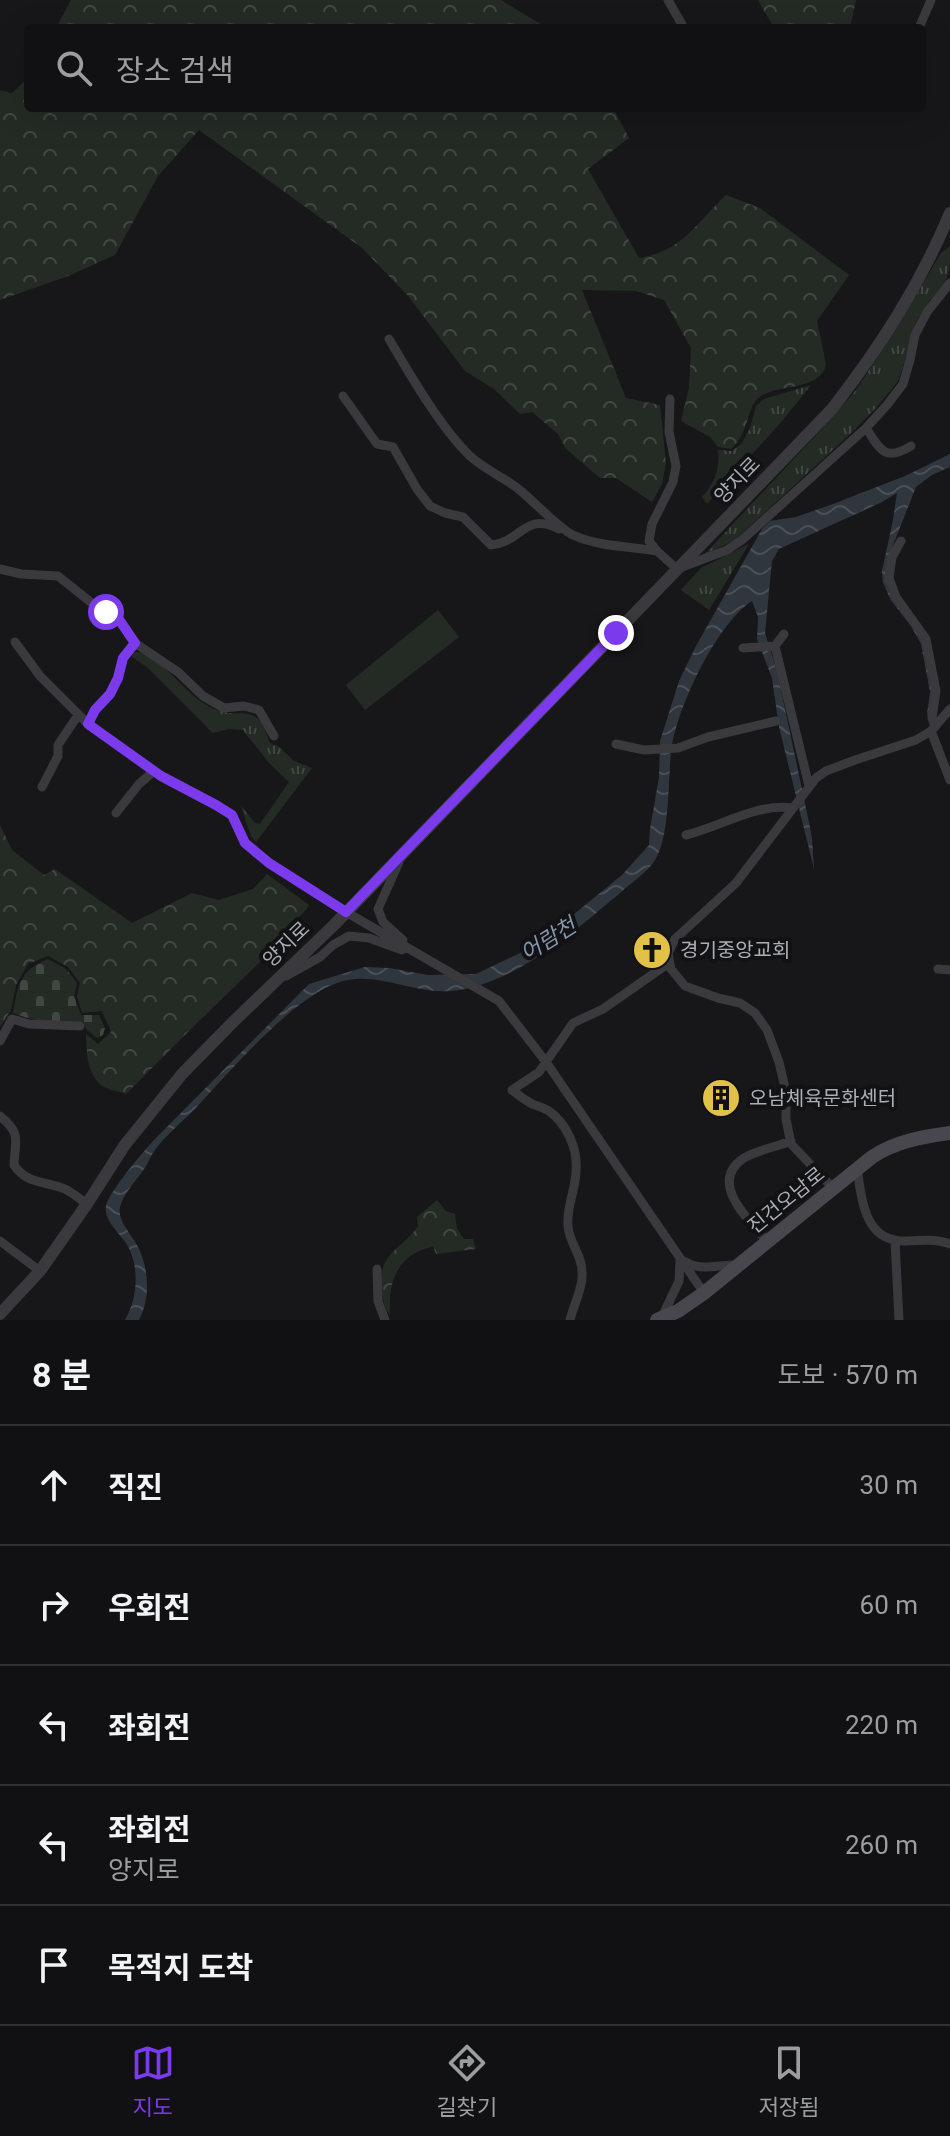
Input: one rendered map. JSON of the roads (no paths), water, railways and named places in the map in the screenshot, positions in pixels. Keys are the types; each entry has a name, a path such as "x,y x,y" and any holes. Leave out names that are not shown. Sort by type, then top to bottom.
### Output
{"main road":[{"name":"진건오남로","path":"660,1320 704,1293 872,1157 894,1145 950,1133"}],"street":[{"path":"668,0 682,24"},
{"path":"921,24 931,0"},
{"name":"양지로","path":"0,1314 40,1271 124,1146 182,1074 346,912 832,409 872,357 898,316 946,229 950,213"},
{"path":"670,399 669,432 676,466 673,482 652,524 649,541 677,569 727,550 742,540 866,428 903,384 915,335 927,312 950,283"},
{"path":"389,339 453,437 472,458 512,483 569,534"},
{"path":"343,396 377,444 393,447 430,506 463,517 491,545 502,544 534,523 547,523 596,544 657,551"},
{"path":"866,428 883,451 891,455 911,446"},
{"path":"901,541 892,557 889,578 896,597 926,639 936,691 933,729 950,780"},
{"path":"0,569 21,574 58,576 93,604 118,618 135,643 178,672 213,703 224,708 244,706 259,710 274,736"},
{"path":"775,646 784,634"},
{"path":"15,642 40,676 88,724 154,771 232,815 245,843 277,869 499,1001 546,1062 704,1293"},
{"path":"88,724 95,710 110,694 123,658 135,643"},
{"path":"775,646 809,786"},
{"path":"743,648 775,646"},
{"path":"833,1188 791,1141 786,1119 786,1092 767,1030 755,1013 740,1003 685,986 671,969 668,953 675,939 736,883 816,778 826,771 916,740 933,729 950,709"},
{"path":"42,787 58,756 58,745 78,715"},
{"path":"616,744 653,750 678,748 708,737 776,721"},
{"path":"116,813 139,784 154,771"},
{"path":"686,835 763,810 794,806"},
{"path":"403,853 379,904 379,915 388,929 424,958"},
{"path":"276,981 320,957 349,936 369,938 424,958"},
{"path":"570,1320 583,1281 568,1221 577,1170 574,1146 565,1128 548,1110 528,1102 512,1090 539,1072 573,1023 603,1009 669,963"},
{"path":"938,969 950,970"},
{"path":"0,1041 12,1019 29,1024 80,1026"},
{"path":"0,1116 16,1133 14,1165 18,1171 39,1183 65,1189 87,1204"},
{"path":"767,1241 730,1193 732,1170 741,1160 791,1141"},
{"path":"857,1168 867,1217 879,1235 895,1241 926,1240 950,1244"},
{"path":"0,1241 40,1271"},
{"path":"895,1241 899,1320"},
{"path":"680,1258 700,1268 719,1264 737,1265"},
{"path":"660,1320 679,1281 680,1258"},
{"path":"377,1269 378,1301 385,1320"}],"water":[{"name":"어람천","path":"950,454 950,467 916,487 886,571 886,583 892,597 922,639 933,682 931,726 927,714 930,692 921,644 890,599 883,582 882,571 897,493 779,549 772,561 765,633 777,671 807,813 814,869 779,727 772,678 757,639 758,617 752,601 725,628 689,692 674,734 668,808 660,850 652,864 563,940 496,979 450,991 424,990 374,980 348,980 329,986 286,1015 163,1140 125,1196 120,1207 121,1217 141,1254 147,1282 139,1320 125,1320 135,1292 134,1261 126,1243 109,1221 106,1206 119,1183 153,1141 309,984 365,967 428,975 476,974 535,946 622,875 649,845 659,777 660,741 679,681 762,529 770,521 796,517 833,504 905,476"}],"place":[{"name":"경기중앙교회","path":"652,950"},
{"name":"오남쳬육문화센터","path":"721,1098"}]}
